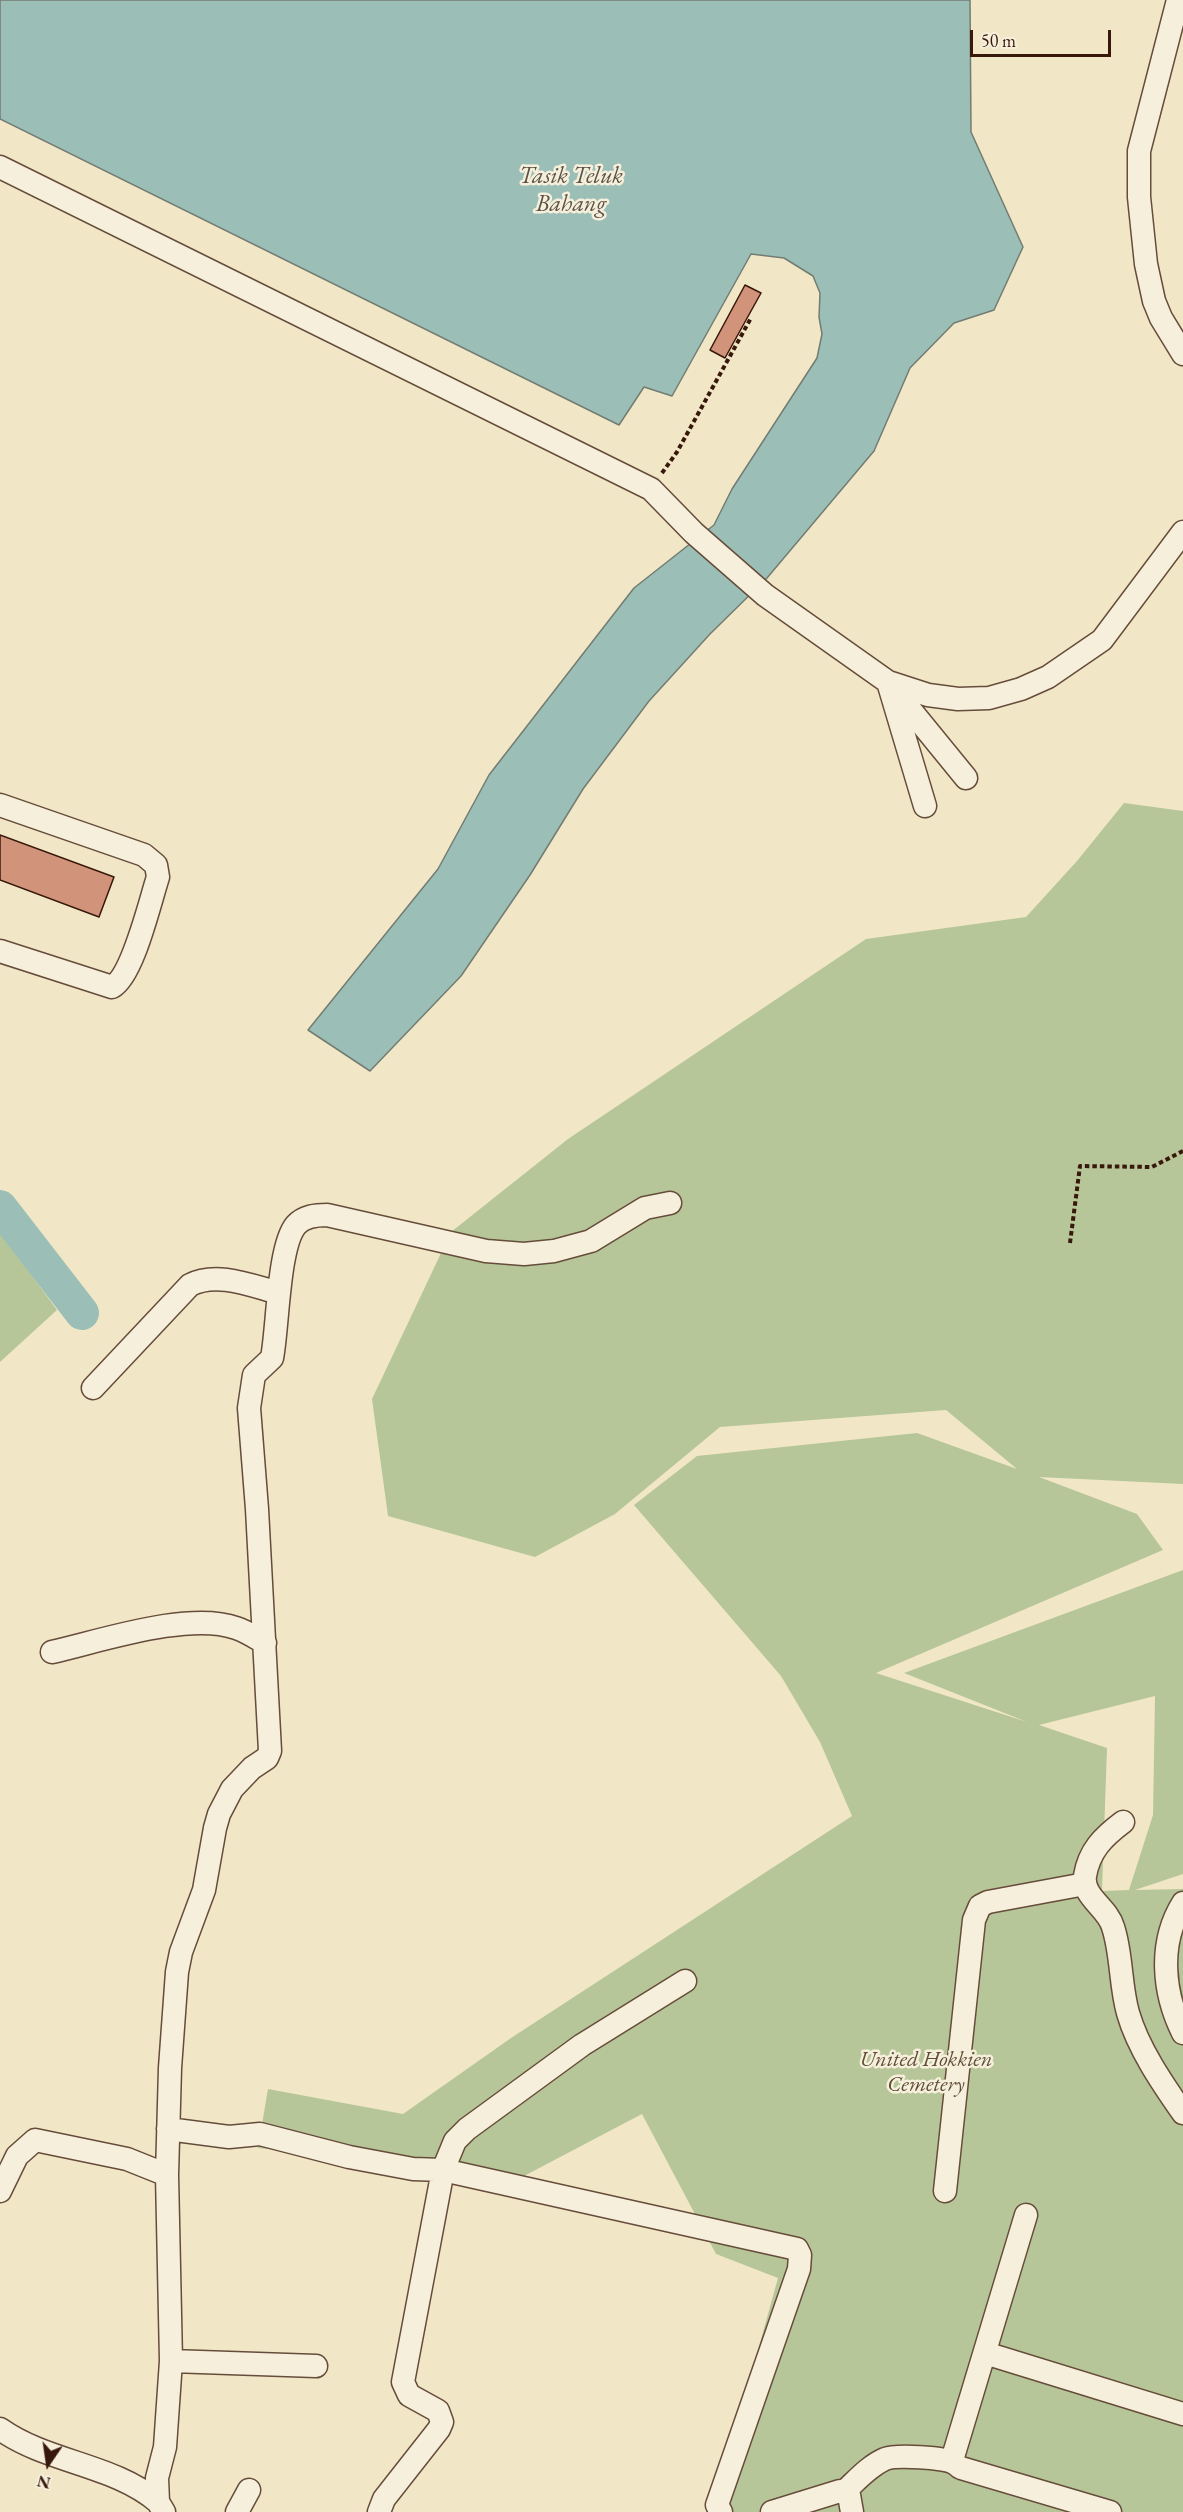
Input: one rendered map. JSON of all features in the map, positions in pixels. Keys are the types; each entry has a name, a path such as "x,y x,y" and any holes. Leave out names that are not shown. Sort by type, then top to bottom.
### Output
{"street":[{"path":"1178,0 1138,151 1139,197 1146,264 1154,301 1161,318 1183,354"},
{"path":"0,167 651,489 694,533 765,595 888,682 966,778"},
{"path":"888,682 928,695 958,699 989,698 1021,689 1048,677 1102,640 1183,532"},
{"path":"888,682 925,806"},
{"path":"0,805 144,855 156,865 158,877 130,964 121,980 112,987 0,951"},
{"path":"161,2507 157,2478 165,2447 171,2361 167,2175 170,2068 177,1972 204,1890 214,1828 224,1803 232,1789 252,1768 267,1758 270,1751 249,1408 254,1375 272,1358 279,1293 292,1231 298,1222 316,1215 486,1251 524,1254 554,1251 591,1240 645,1208 670,1203"},
{"path":"93,1388 190,1285 197,1281 225,1280 279,1293"},
{"path":"51,1652 175,1624 207,1622 237,1628 264,1643"},
{"path":"1123,1822 1096,1845 1085,1877 1085,1884 1089,1894 1104,1910 1113,1927 1127,2011 1133,2030 1183,2113"},
{"path":"945,2191 974,1920 977,1910 980,1905 988,1902 1085,1884"},
{"path":"1183,1903 1176,1914 1165,1961 1170,2000 1183,2033"},
{"path":"379,2512 384,2499 439,2429 441,2422 438,2411 409,2395 403,2382 442,2170 455,2141 477,2121 582,2045 685,1981"},
{"path":"168,2129 230,2137 260,2134 370,2161 413,2169 442,2170 797,2249 800,2269 717,2505 720,2512"},
{"path":"0,2191 17,2156 35,2140 127,2159 167,2175"},
{"path":"954,2462 953,2457 1026,2215"},
{"path":"984,2354 1183,2414"},
{"path":"171,2361 316,2366"},
{"path":"0,2429 27,2445 137,2486 161,2507"},
{"path":"772,2512 848,2501 871,2467 894,2457 954,2462 961,2468 1110,2512"},
{"path":"237,2512 249,2490"}],"path":[{"path":"651,489 677,452 751,318"},
{"path":"1070,1243 1080,1166 1152,1167 1183,1151"}],"green space":[{"name":"United Hokkien Cemetery","path":"1124,803 1183,811 1183,1484 1039,1477 1137,1514 1163,1550 876,1673 1027,1722 904,1673 1183,1570 1183,1874 1135,1890 1183,1889 1183,2512 713,2512 778,2278 716,2254 642,2114 524,2176 258,2148 268,2089 403,2114 511,2038 852,1816 820,1742 781,1676 634,1505 697,1456 917,1433 1017,1469 946,1410 720,1427 615,1514 535,1557 388,1516 372,1399 451,1232 568,1139 866,939 1026,917 1077,861","holes":["1155,1696 1153,1815 1129,1890 1102,1891 1107,1748 1039,1725"]},
{"path":"0,1232 57,1310 0,1362"}],"water":[{"name":"Tasik Teluk Bahang","path":"0,0 970,0 971,132 1023,247 994,310 954,323 910,368 874,451 767,578 710,634 649,701 583,789 530,875 461,976 370,1071 308,1030 438,869 489,775 634,588 714,525 732,489 817,358 822,334 819,317 820,293 813,276 784,258 751,254 672,396 644,387 619,425 0,119"}],"building":[{"path":"745,285 761,293 725,358 710,350"},
{"path":"0,835 114,877 99,917 0,880"}],"waterway":[{"path":"0,1207 82,1313"}]}
